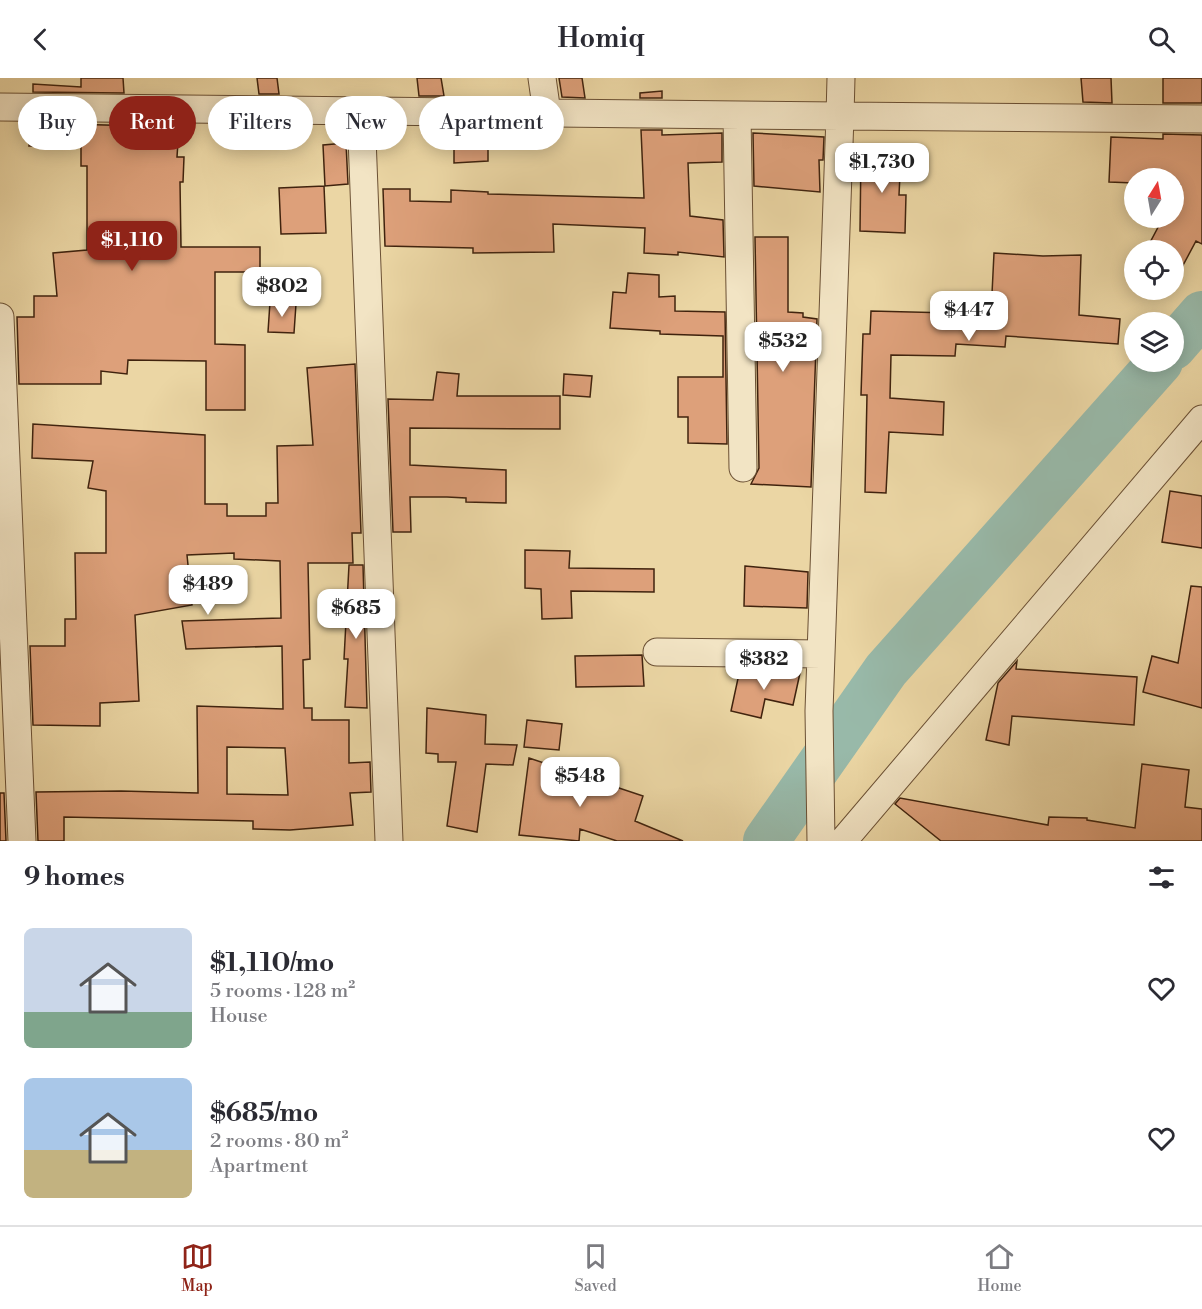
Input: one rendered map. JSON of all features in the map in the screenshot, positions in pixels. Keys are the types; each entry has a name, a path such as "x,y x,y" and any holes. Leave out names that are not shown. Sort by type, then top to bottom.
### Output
{"street":[{"path":"542,78 545,96"},
{"path":"821,841 819,711 841,78"},
{"path":"0,107 325,111"},
{"path":"564,113 1202,119"},
{"path":"737,115 743,468"},
{"path":"362,150 389,841"},
{"path":"0,317 22,841"},
{"path":"843,841 1202,419"},
{"path":"657,652 821,654"}],"building":[{"path":"81,78 123,78 124,93 33,92 33,84 81,87"},
{"path":"257,78 277,78 279,94 259,94"},
{"path":"417,78 441,78 444,96 419,96"},
{"path":"559,78 582,78 585,98 562,96"},
{"path":"1081,78 1111,78 1112,103 1083,102"},
{"path":"1163,78 1202,78 1202,103 1163,103"},
{"path":"662,91 662,98 640,98 640,93"},
{"path":"97,125 109,125 109,150 177,150 177,157 184,157 183,182 180,182 181,247 260,247 260,272 215,272 215,344 245,345 245,410 206,410 206,361 128,360 127,374 101,371 101,384 19,384 17,317 34,317 34,296 57,296 53,253 87,250 87,166 81,166 81,150 97,150"},
{"path":"641,130 662,130 662,135 722,133 722,162 688,163 690,216 723,220 724,257 678,252 678,255 644,253 645,228 553,224 554,252 473,253 473,248 385,246 383,189 410,189 410,201 451,202 451,190 488,192 488,194 644,198"},
{"path":"753,133 824,137 823,160 819,160 820,192 754,186"},
{"path":"1163,134 1202,135 1202,244 1196,241 1184,263 1184,240 1151,240 1158,228 1184,228 1184,168 1124,168 1124,183 1109,182 1111,137 1163,139"},
{"path":"323,145 325,145 325,150 346,150 348,184 325,186"},
{"path":"454,150 488,150 488,161 454,163"},
{"path":"861,153 901,155 899,195 906,195 905,233 860,231"},
{"path":"324,186 326,233 281,234 279,188"},
{"path":"755,237 788,237 788,312 803,313 803,317 817,319 811,487 751,484 759,468"},
{"path":"994,253 1043,256 1081,255 1079,315 1120,319 1118,344 1006,336 1005,347 956,344 955,356 891,355 890,398 944,402 943,435 889,432 886,493 865,492 867,395 861,395 863,334 870,334 871,311 991,314"},
{"path":"628,273 659,275 659,297 675,296 675,311 725,312 727,444 688,443 688,417 678,417 678,377 723,377 723,336 660,334 660,331 610,328 613,292 626,293"},
{"path":"270,302 296,304 294,333 268,332"},
{"path":"355,364 361,533 352,533 353,563 308,563 310,659 303,660 304,708 312,708 312,720 349,720 349,763 370,762 371,792 350,793 353,825 290,830 253,829 253,821 64,817 64,841 38,841 36,792 198,793 197,706 283,709 282,646 186,649 182,621 281,618 280,561 234,559 234,553 187,555 192,605 135,615 139,701 100,703 100,726 33,725 30,646 65,646 65,619 76,619 75,553 106,553 106,491 88,488 93,461 32,458 33,424 205,435 205,504 227,504 227,516 266,516 266,503 278,503 277,446 313,445 307,368","holes":["227,747 285,748 288,795 227,794"]},
{"path":"437,372 459,374 457,396 560,396 560,429 410,428 410,465 506,470 506,503 466,502 466,498 410,497 411,532 393,532 388,399 433,400"},
{"path":"564,374 592,376 590,397 563,395"},
{"path":"1170,491 1202,496 1202,548 1162,542"},
{"path":"525,550 570,551 569,568 654,569 654,592 571,591 572,618 542,619 541,589 525,588"},
{"path":"349,565 363,565 367,708 345,707 348,659 344,659"},
{"path":"745,566 808,572 807,608 744,606"},
{"path":"1191,586 1202,587 1202,708 1143,692 1152,656 1178,663"},
{"path":"642,655 644,686 576,687 575,656"},
{"path":"1017,661 1016,669 1137,677 1134,725 1012,716 1009,745 986,740 998,683"},
{"path":"740,669 772,675 773,669 800,673 793,705 765,699 761,718 731,711"},
{"path":"427,708 486,715 485,744 517,745 513,765 486,764 477,832 447,826 456,762 438,762 438,754 426,753"},
{"path":"527,720 562,724 559,750 524,747"},
{"path":"529,758 643,796 635,821 683,841 617,841 580,829 579,841 519,835"},
{"path":"1142,764 1189,770 1185,807 1202,809 1202,841 941,841 895,804 900,798 1048,825 1049,817 1087,818 1087,820 1135,828"},
{"path":"0,793 4,793 6,841 0,841"}],"waterway":[{"path":"1184,334 1202,314"},
{"path":"766,841 886,670 1151,372"}]}
